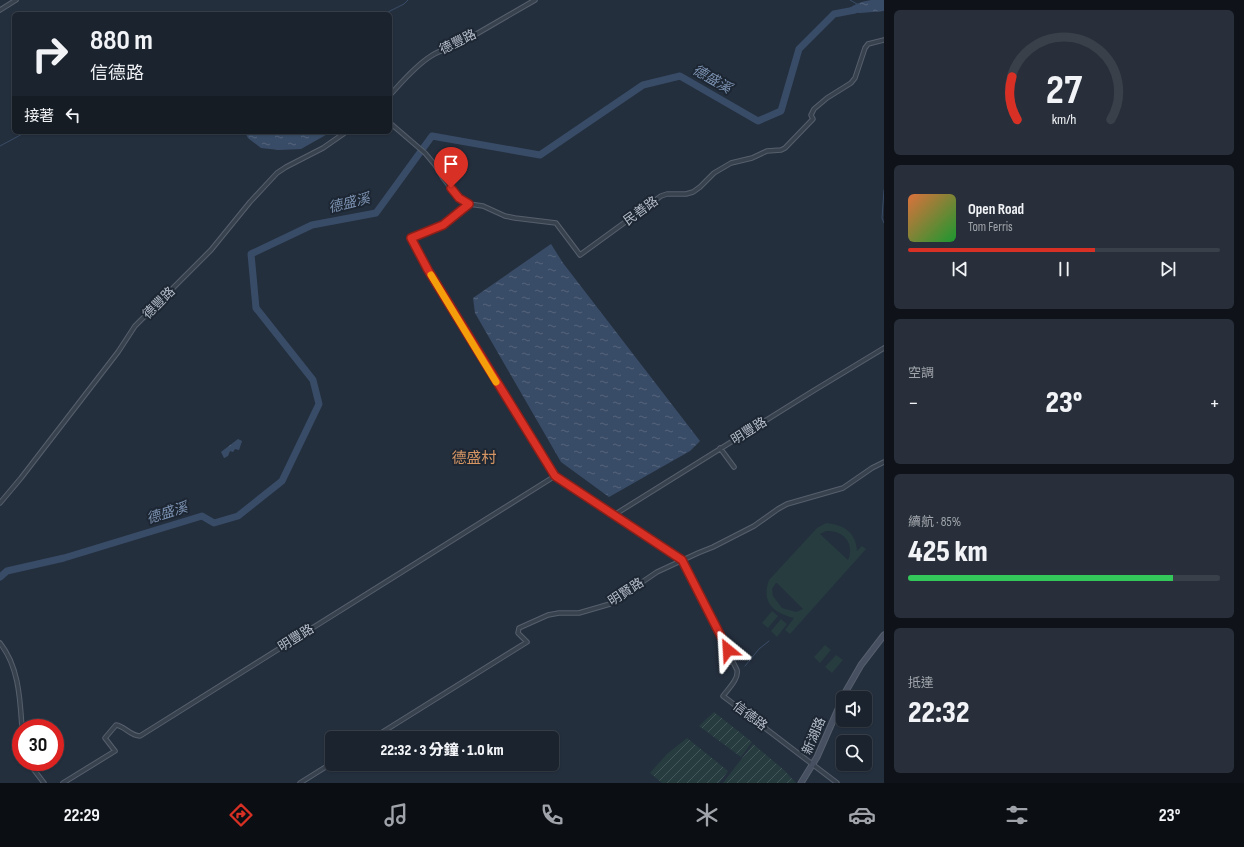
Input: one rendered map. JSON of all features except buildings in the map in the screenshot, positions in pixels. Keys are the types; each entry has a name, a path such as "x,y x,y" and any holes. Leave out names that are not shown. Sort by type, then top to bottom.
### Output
{"street":[{"path":"0,10 16,0"},
{"name":"德豐路","path":"392,93 408,76 431,56 454,47 535,0"},
{"name":"民善路","path":"392,125 425,153 459,198 469,204 483,206 505,216 556,223 580,255 661,196 667,194 686,194 693,192 714,173 731,163 752,158 767,151 781,150 785,148 813,119 810,115 814,109 827,98 851,83 855,78 868,44 884,40"},
{"name":"德豐路","path":"0,503 118,352 135,326 211,250 250,202 282,170 323,148 343,134"},
{"name":"信德路","path":"469,204 443,225 411,238 428,270 555,476 682,560 737,670 738,674 723,696 837,783"},
{"name":"明豐路","path":"614,515 720,448 884,348"},
{"path":"720,448 734,467"},
{"name":"明賢路","path":"384,731 527,642 518,633 519,628 548,615 559,612 579,613 610,604 657,572 713,547 754,526 787,504 842,488 872,468 884,462"},
{"name":"明豐路","path":"63,783 115,751 105,738 116,725 119,725 135,736 140,736 555,476"},
{"name":"新湖路","path":"801,783 814,765 846,691 861,665 884,635"},
{"path":"0,643 5,649 16,678 22,719"},
{"path":"300,783 325,768"},
{"path":"35,771 44,783"}],"green space":[{"path":"826,523 843,528 851,534 856,544 857,551 862,546 866,549 790,634 785,630 794,618 780,613 771,605 767,595 769,580 817,528","holes":["826,531 838,533 846,539 850,549 848,560 820,534","777,583 803,609 796,612 782,608 773,596 772,589"]},
{"path":"772,611 778,616 768,628 762,623"},
{"path":"781,619 787,624 777,637 771,631"},
{"path":"825,645 831,650 820,663 814,657"},
{"path":"836,655 843,660 832,673 825,667"},
{"path":"714,712 752,742 741,757 699,726"},
{"path":"687,738 728,771 719,783 662,783 650,773 667,754"},
{"path":"753,744 784,770 796,783 723,783"}],"water":[{"path":"871,0 884,0 884,11 860,13 845,12 857,4"},
{"path":"246,134 327,134 301,149 279,150 261,148 248,138"},
{"path":"551,244 563,263 700,441 690,451 609,497 561,462 475,313 473,298"},
{"path":"238,439 242,441 239,450 235,449 233,452 230,451 228,456 224,458 221,452"}],"waterway":[{"path":"388,12 404,4 408,0"},
{"path":"850,0 857,4"},
{"name":"德盛溪","path":"0,577 7,571 64,558 202,516 214,523 238,516 282,481 319,404 313,380 256,308 251,254 312,225 376,213 432,136 540,155 643,85 680,76 758,121 781,111 799,49 834,14 855,10"},
{"path":"0,146 22,134"},
{"path":"884,190 882,218 884,223"},
{"path":"745,666 759,649 769,641"}],"slow traffic":[{"path":"431,275 496,382"}],"district":[{"name":"德盛村","path":"474,458"}],"route":[{"path":"451,188 459,198 469,204 454,218 443,225 434,230 411,238 428,270 555,476 682,560 728,650"}]}
